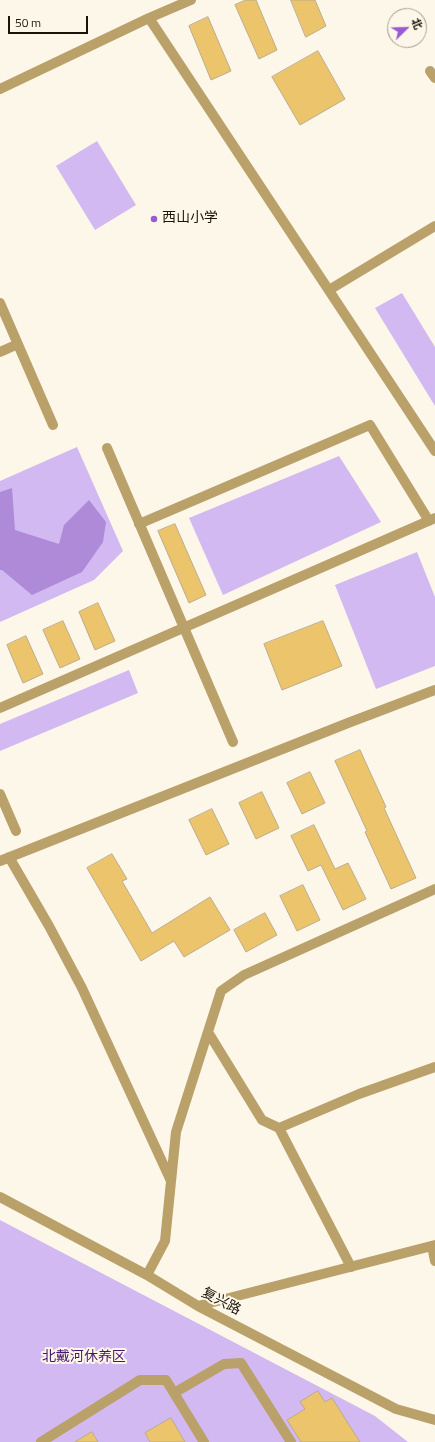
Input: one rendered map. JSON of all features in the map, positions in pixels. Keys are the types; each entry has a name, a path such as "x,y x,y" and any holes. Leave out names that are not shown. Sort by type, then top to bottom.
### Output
{"street":[{"path":"0,88 149,18 191,0"},
{"path":"149,18 435,451"},
{"path":"329,290 435,226"},
{"path":"0,303 53,425"},
{"path":"0,352 18,344"},
{"path":"0,708 432,519 370,425 139,524"},
{"path":"106,448 233,742"},
{"path":"171,1182 82,988 49,926 5,859 435,690"},
{"path":"0,794 16,831"},
{"path":"147,1275 165,1241 176,1132 222,991 244,975 435,889"},
{"path":"208,1032 262,1120 279,1128 351,1267"},
{"path":"279,1128 359,1094 435,1067"},
{"name":"复兴路","path":"0,1197 147,1275 198,1306 396,1409 435,1420"},
{"path":"198,1306 434,1246 435,1261"},
{"path":"174,1393 224,1364 242,1363 291,1442"},
{"path":"41,1442 140,1380 166,1380 204,1442"}],"green space":[{"path":"97,141 136,205 95,230 56,166"},
{"path":"402,293 435,347 435,406 375,308"},
{"path":"77,447 123,551 94,580 0,622 0,481"},
{"path":"339,456 381,522 223,595 189,518"},
{"path":"417,552 435,597 435,666 376,689 335,585"},
{"path":"129,670 138,693 0,751 0,724"},
{"name":"北戴河休养区","path":"0,1220 375,1416 408,1442 0,1442"}],"shaded area":[{"path":"12,488 15,530 59,544 64,525 89,500 106,522 103,542 82,572 32,595 2,570 0,570 0,492"}],"building":[{"path":"246,0 256,0 277,50 259,59 235,5"},
{"path":"291,0 315,0 326,26 306,37"},
{"path":"208,17 231,71 211,80 189,26"},
{"path":"318,51 345,99 300,125 272,77"},
{"path":"175,524 206,595 189,603 158,531"},
{"path":"98,603 115,641 95,650 79,612"},
{"path":"63,621 80,659 60,668 43,630"},
{"path":"323,621 342,666 282,690 264,644"},
{"path":"26,636 43,674 23,683 7,645"},
{"path":"360,750 386,807 384,808 416,878 391,889 365,832 367,831 335,761"},
{"path":"310,772 325,803 302,814 287,783"},
{"path":"262,792 279,828 256,839 239,803"},
{"path":"212,809 229,844 206,855 189,820"},
{"path":"314,825 335,869 348,863 366,899 343,910 321,865 308,871 291,836"},
{"path":"112,854 127,879 122,881 152,933 210,897 230,930 184,957 174,941 141,961 87,868"},
{"path":"303,885 320,920 297,931 280,896"},
{"path":"265,913 277,935 246,952 234,930"},
{"path":"318,1391 325,1402 332,1398 360,1442 301,1442 287,1420 305,1409 300,1402"},
{"path":"171,1418 185,1442 150,1442 145,1433"},
{"path":"92,1432 98,1442 75,1442"}],"place":[{"name":"西山小学","path":"154,219"}]}
